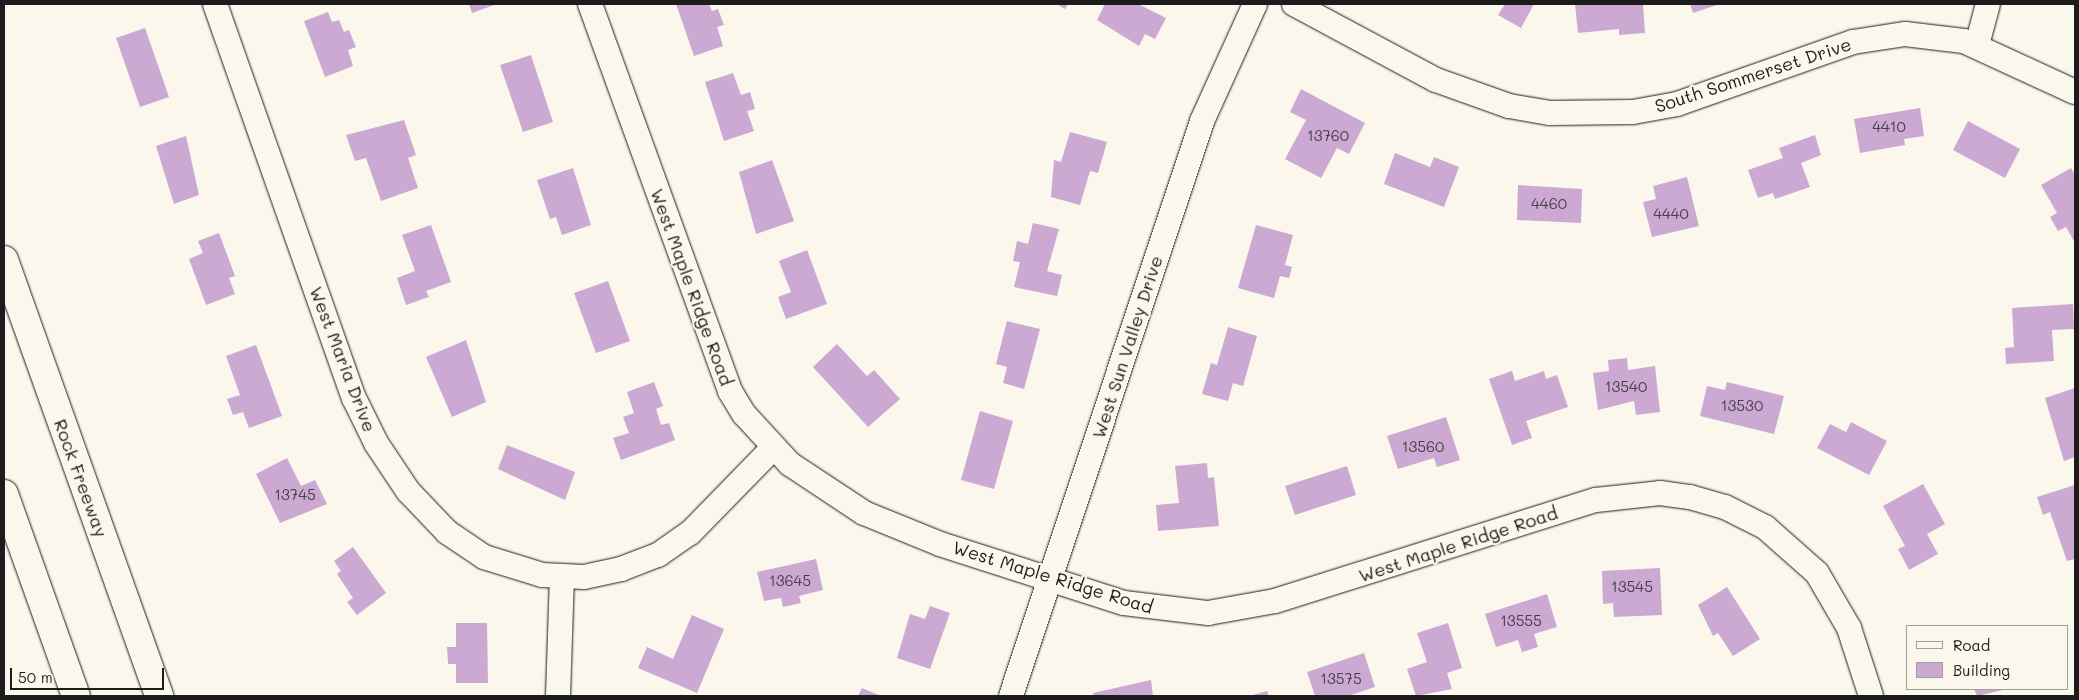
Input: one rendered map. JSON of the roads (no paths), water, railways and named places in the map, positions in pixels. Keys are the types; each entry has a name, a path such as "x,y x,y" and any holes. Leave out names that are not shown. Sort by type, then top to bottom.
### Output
{"highway":[{"name":"Rock Freeway","path":"4,260 159,696"},
{"path":"4,494 76,696"}],"street":[{"name":"West Maria Drive","path":"215,4 354,398 376,443 408,491 446,532 484,557 520,570 562,576 621,569 658,555 690,533 773,448"},
{"name":"West Maple Ridge Road","path":"590,4 713,352 744,414 773,448 812,481 864,513 1051,579 1146,608 1186,613 1247,608 1596,500 1660,493 1690,497 1725,507 1766,527 1817,574 1849,628 1871,696"},
{"name":"West Sun Valley Drive","path":"1012,696 1202,121 1255,4"},
{"name":"South Sommerset Drive","path":"1294,4 1436,80 1501,103 1550,113 1633,112 1677,104 1880,37 1936,36 1977,45 2075,92"},
{"path":"1977,45 1988,4"},
{"path":"558,696 562,576"}]}
